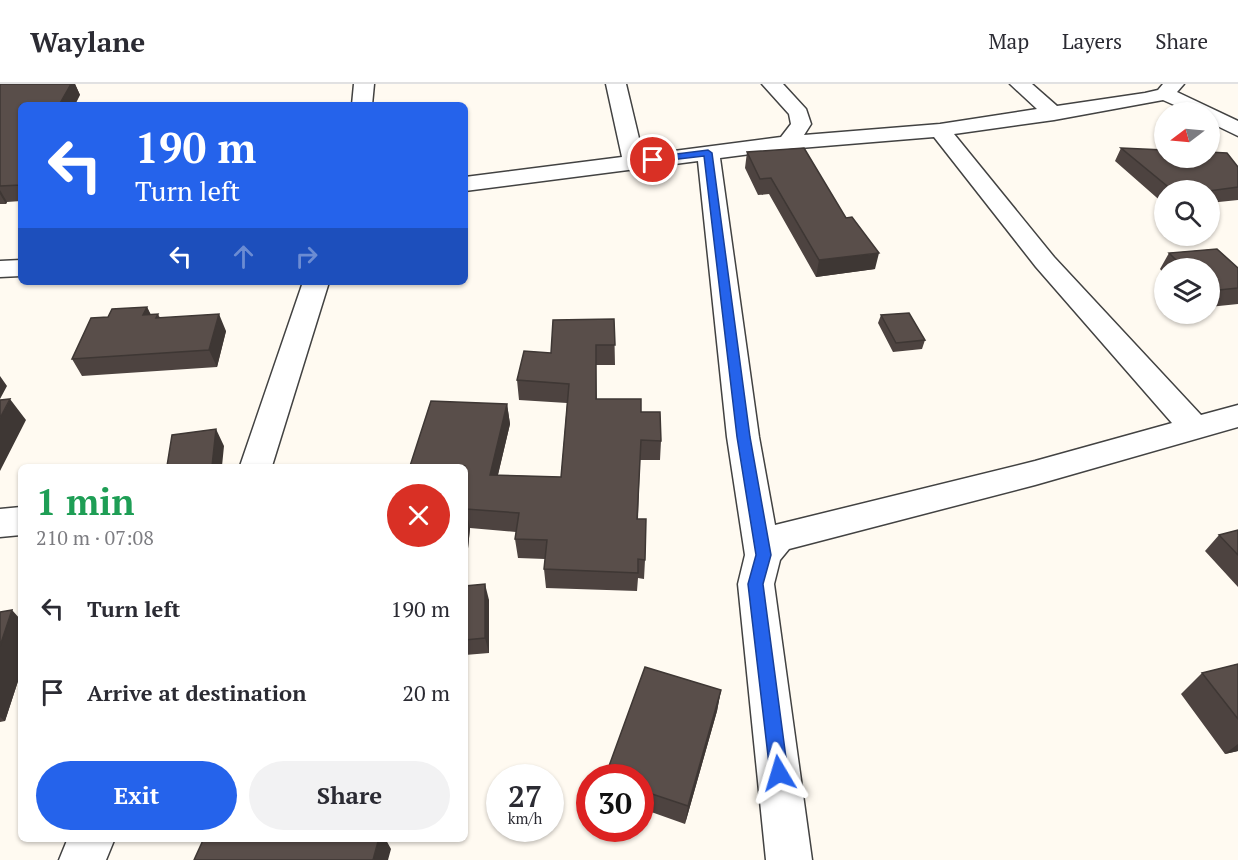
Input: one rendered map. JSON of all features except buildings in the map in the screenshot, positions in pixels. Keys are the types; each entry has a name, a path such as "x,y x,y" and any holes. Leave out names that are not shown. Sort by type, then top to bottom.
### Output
{"street":[{"path":"362,102 364,84"},
{"path":"616,84 634,162"},
{"path":"772,84 799,113 801,124 788,143"},
{"path":"1020,84 1054,114"},
{"path":"468,184 788,143 940,130 1054,114 1170,89 1190,102"},
{"path":"1220,120 1238,130"},
{"path":"940,130 1045,262 1195,429"},
{"path":"708,153 743,437 763,555 756,584 789,860"},
{"path":"0,269 18,268"},
{"path":"257,464 315,285"},
{"path":"763,555 777,538 903,507 1238,416"},
{"path":"0,523 18,521"},
{"path":"82,860 90,842"}],"route":[{"path":"653,160 708,153 743,437 763,555 756,584 779,773"}]}
